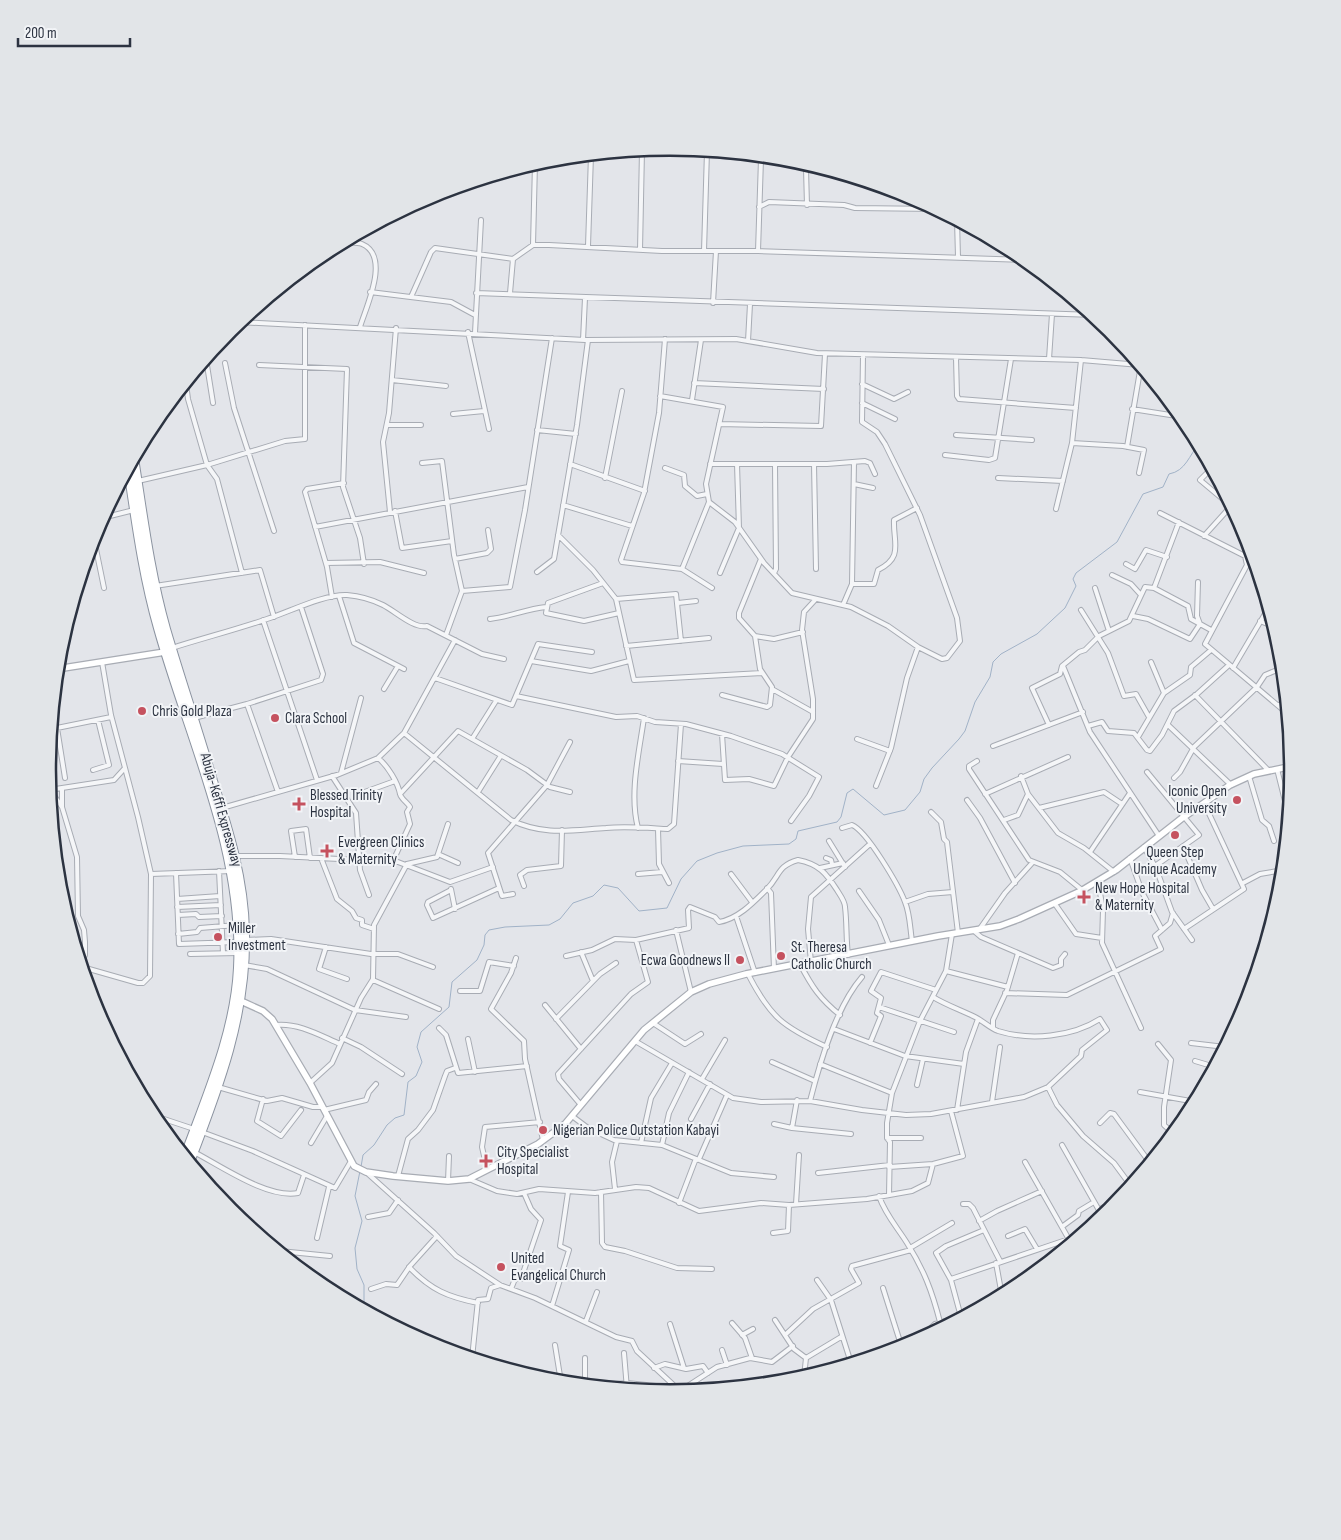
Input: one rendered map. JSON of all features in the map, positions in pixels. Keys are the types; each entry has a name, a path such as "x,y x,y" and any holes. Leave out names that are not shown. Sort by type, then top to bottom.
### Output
{"highway":[{"name":"Abuja-Keffi Expressway","path":"136,469 155,586 168,650 194,718 235,856 244,966 234,1036 218,1087 188,1150"},
{"name":"Abuja-Keffi Expressway","path":"130,480 143,563 232,871 241,930 237,981 228,1028 193,1155"}],"street":[{"path":"640,250 642,157"},
{"path":"704,251 707,157"},
{"path":"588,246 591,161"},
{"path":"758,251 760,163"},
{"path":"533,245 535,172"},
{"path":"806,172 808,205"},
{"path":"760,194 769,202"},
{"path":"759,207 769,202 918,208"},
{"path":"474,333 481,220"},
{"path":"957,227 958,257"},
{"path":"355,243 361,243 370,248 376,272 360,327"},
{"path":"411,297 432,249 512,259 533,245 588,246 640,250 758,251 1013,259"},
{"path":"713,303 716,251"},
{"path":"510,293 512,259"},
{"path":"370,292 451,302 475,315"},
{"path":"476,293 713,303 1083,315"},
{"path":"583,340 585,298"},
{"path":"748,341 750,304"},
{"path":"1049,359 1052,314"},
{"path":"250,322 396,328 583,340 736,339 824,354 1081,360 1131,364"},
{"path":"138,481 208,465 285,441 305,439 305,325"},
{"path":"396,328 387,425 383,442 392,511 402,548 452,541"},
{"path":"468,332 489,429"},
{"path":"462,591 510,587 552,338"},
{"path":"665,339 660,396 645,491 620,557 622,562 682,569 712,588"},
{"path":"537,572 553,560 576,434 588,340"},
{"path":"692,400 701,340"},
{"path":"719,424 774,424 819,427 823,422 824,354"},
{"path":"708,502 734,522 761,559 792,593 851,607 888,626 918,647 945,659 960,639 957,618 917,508 885,444 876,432 862,422 863,356"},
{"path":"956,358 957,398 1076,408"},
{"path":"945,455 989,460 995,458 1011,359"},
{"path":"1056,509 1072,444 1081,360"},
{"path":"225,363 234,408 274,531"},
{"path":"259,365 345,369 348,371 344,483 364,564"},
{"path":"207,367 213,403"},
{"path":"1127,447 1139,373"},
{"path":"392,380 446,386"},
{"path":"694,384 824,390"},
{"path":"862,384 894,399 908,392"},
{"path":"187,391 208,465 217,479 242,573"},
{"path":"605,478 622,391"},
{"path":"660,396 721,406 723,410 710,464 708,502 682,569"},
{"path":"862,403 895,419"},
{"path":"1132,409 1171,415"},
{"path":"453,414 484,410"},
{"path":"387,425 421,425"},
{"path":"537,430 576,434"},
{"path":"956,435 1032,440"},
{"path":"1072,444 1127,447 1144,451 1139,473"},
{"path":"422,462 442,461 452,541 462,591 446,635"},
{"path":"843,605 852,584 854,462"},
{"path":"710,464 868,462 875,474"},
{"path":"570,464 645,491"},
{"path":"720,573 739,528 736,464"},
{"path":"774,573 776,569 775,464"},
{"path":"814,464 816,570"},
{"path":"665,468 684,476 685,486 697,496 707,494"},
{"path":"1207,473 1200,480 1221,497"},
{"path":"998,478 1063,481"},
{"path":"332,596 326,563 305,490 344,483"},
{"path":"854,484 873,488"},
{"path":"315,527 392,511 528,487"},
{"path":"563,505 632,526"},
{"path":"852,584 874,584 878,570 888,565 895,555 894,520 917,508"},
{"path":"112,516 134,510"},
{"path":"1204,536 1227,511"},
{"path":"1160,513 1246,556"},
{"path":"1154,588 1179,522"},
{"path":"455,559 487,553 491,549 488,530"},
{"path":"558,535 616,599 633,678 638,681 762,672"},
{"path":"1126,564 1135,569 1146,550 1167,557"},
{"path":"97,552 104,588"},
{"path":"1246,557 1247,566 1205,642 1211,650 1279,706"},
{"path":"761,559 739,613 739,618 755,636 762,672 772,689 813,712"},
{"path":"326,563 364,564 380,562 424,573"},
{"path":"155,586 262,571 274,617"},
{"path":"1112,575 1130,584 1141,595"},
{"path":"1198,582 1197,616 1200,624"},
{"path":"603,583 548,603 546,614 584,621 619,613"},
{"path":"1049,725 1032,690 1060,674 1063,666 1098,638 1121,626 1132,616 1145,587 1154,588 1188,606 1190,617 1211,630"},
{"path":"1095,588 1109,631"},
{"path":"616,599 675,594 678,603 681,641"},
{"path":"65,668 168,650 274,617 332,596 365,598 383,605 421,626 427,626 446,635 482,654 504,659"},
{"path":"339,596 354,643 404,669"},
{"path":"722,734 725,780 749,778 773,786 788,757 813,719 803,632 804,612 816,599"},
{"path":"678,603 696,601"},
{"path":"194,718 287,692 323,677 301,607"},
{"path":"490,619 506,617 531,608 546,607"},
{"path":"1081,610 1108,653 1124,696 1136,694 1149,716"},
{"path":"1088,726 1102,722 1108,731 1124,731 1138,736 1147,750 1150,751 1168,725 1174,711 1231,666 1265,614"},
{"path":"1132,616 1148,619 1187,639 1200,624"},
{"path":"264,620 317,780"},
{"path":"1260,621 1267,624"},
{"path":"755,636 774,639 803,632"},
{"path":"626,646 709,638"},
{"path":"222,808 332,776 378,758 404,733 455,640"},
{"path":"435,678 496,701 512,705 539,643 592,652"},
{"path":"876,786 890,751 900,717 907,678 918,647"},
{"path":"1138,736 1164,693 1190,675 1191,667 1211,650"},
{"path":"531,661 591,671 629,661"},
{"path":"89,968 138,983 148,980 150,976 152,953 151,874 111,717 102,662"},
{"path":"1151,662 1164,693"},
{"path":"384,689 398,666"},
{"path":"1063,666 1088,726 1105,758 1159,836"},
{"path":"1174,778 1180,772 1194,748 1257,687 1265,675 1276,670"},
{"path":"722,695 767,706 770,705 772,689"},
{"path":"1195,695 1269,771"},
{"path":"516,696 616,717 644,718 655,722 681,724 722,734 788,757 819,777 809,796 791,820"},
{"path":"341,773 361,698"},
{"path":"472,739 496,701"},
{"path":"247,704 278,792"},
{"path":"993,746 1083,712"},
{"path":"58,728 111,717"},
{"path":"638,828 634,810 638,759 644,718"},
{"path":"93,770 109,765 98,720"},
{"path":"404,733 515,822 536,830 668,829 674,824 681,724"},
{"path":"1168,725 1231,785"},
{"path":"400,794 456,731 547,785 570,792"},
{"path":"58,733 65,778"},
{"path":"857,740 890,751"},
{"path":"513,894 503,897 488,853 547,785 570,742"},
{"path":"478,792 500,757"},
{"path":"985,794 1021,776 1068,757"},
{"path":"378,758 386,764 400,789 400,794 409,805 407,812 410,824 392,861"},
{"path":"678,761 723,764"},
{"path":"977,761 969,768 1029,860 1060,872 1082,890"},
{"path":"366,1172 448,1181 469,1179 543,1140 572,1116 582,1106 601,1079 635,1041 653,1023 691,992 709,984 751,973 848,955 889,945 1000,926 1055,904 1114,872 1144,847 1231,785 1249,776 1285,768"},
{"path":"57,789 114,780 124,769"},
{"path":"1277,769 1284,795"},
{"path":"1147,772 1200,835 1155,866"},
{"path":"332,776 356,813 360,870 369,895"},
{"path":"1021,776 1028,794 1058,833 1090,852 1114,872"},
{"path":"1249,776 1262,820 1270,826 1274,842"},
{"path":"362,793 394,781"},
{"path":"62,788 62,807 77,856 78,916 84,930 85,954"},
{"path":"1039,808 1104,792 1122,804"},
{"path":"1090,852 1130,793"},
{"path":"1004,820 1018,815 1028,794"},
{"path":"967,800 980,818 1015,883"},
{"path":"58,801 62,807"},
{"path":"1184,928 1243,890 1243,883 1205,805"},
{"path":"889,1195 890,1142 887,1138 892,1092 920,1021 946,971 955,934 953,892 947,842 944,839 941,822 931,812"},
{"path":"407,864 436,859 448,824"},
{"path":"842,828 848,825 856,827 890,872 905,902 912,941"},
{"path":"295,857 291,831 306,829 310,858"},
{"path":"658,829 659,864 669,883"},
{"path":"524,886 520,875 527,870 561,866 562,830"},
{"path":"829,841 844,865"},
{"path":"811,962 809,904 811,897 844,865 870,844"},
{"path":"1183,846 1202,890 1214,909"},
{"path":"1144,847 1155,866 1173,913 1192,940"},
{"path":"438,854 458,863"},
{"path":"235,856 392,861 407,864 450,882 492,867"},
{"path":"321,858 337,899 352,911 356,918 362,920 362,926 374,929"},
{"path":"826,858 831,860 832,864"},
{"path":"1130,858 1142,892 1162,930"},
{"path":"566,956 592,950 615,939 636,940 689,928 688,910 690,907 715,917 720,922 736,916 768,888 779,870 792,862 802,861 820,868 829,876 845,905 848,955"},
{"path":"976,931 1033,862"},
{"path":"310,1083 332,1063 355,1010 373,980 374,929 407,864"},
{"path":"820,868 832,864 844,865"},
{"path":"151,874 232,871"},
{"path":"1243,883 1260,874 1276,871"},
{"path":"219,872 223,952"},
{"path":"638,874 662,872"},
{"path":"176,873 180,945 223,943 241,930"},
{"path":"731,874 752,902"},
{"path":"1098,881 1103,910 1102,938 1142,1028"},
{"path":"450,882 455,909"},
{"path":"451,890 428,902 427,905 434,919 499,888"},
{"path":"768,888 772,893 774,969"},
{"path":"860,891 879,920 889,945"},
{"path":"905,902 928,894 953,892"},
{"path":"177,899 220,896"},
{"path":"1055,904 1076,934 1102,938"},
{"path":"178,907 221,905"},
{"path":"1005,993 1067,995 1161,949 1155,936 1170,922 1173,913"},
{"path":"178,915 196,914 199,917 222,916"},
{"path":"736,916 751,973 763,1002 780,1021 797,1033 827,1046"},
{"path":"1170,922 1178,920"},
{"path":"178,934 197,932 200,928 222,926 271,939 374,954 403,955 433,966"},
{"path":"676,930 691,992"},
{"path":"976,931 980,937 1056,969 1066,954"},
{"path":"582,1106 558,1076 631,994 648,982 636,940"},
{"path":"326,946 319,969 347,979"},
{"path":"581,952 593,981"},
{"path":"190,954 239,953"},
{"path":"994,1028 993,1020 1008,987 1018,953"},
{"path":"516,958 514,966 491,1008 522,1037 543,1140"},
{"path":"460,991 480,992 489,962 514,966"},
{"path":"556,1019 593,981 616,963"},
{"path":"800,964 822,1001 840,1015"},
{"path":"244,966 267,969 355,1010 406,1017"},
{"path":"870,1043 881,1016 877,1013 882,999 871,991 883,971 936,990"},
{"path":"946,971 1008,987"},
{"path":"810,1100 820,1064 834,1029 852,988 862,977"},
{"path":"373,980 439,1009"},
{"path":"635,1041 727,1095 748,1101 810,1100 889,1114 906,1115 957,1110 1024,1097 1048,1087 1081,1056 1082,1050 1107,1031 1101,1019 1073,1032 1025,1036 994,1028 932,997"},
{"path":"240,1001 264,1011 276,1025 310,1083 354,1166 366,1172 398,1200 456,1256 500,1285 552,1306 616,1336 632,1341 637,1350 670,1384"},
{"path":"545,1005 582,1049"},
{"path":"879,1007 954,1032"},
{"path":"957,1110 964,1064 978,1019"},
{"path":"653,1023 685,1044 701,1034"},
{"path":"276,1025 284,1024 307,1029 340,1044"},
{"path":"439,1028 446,1035 458,1073 527,1066"},
{"path":"834,1029 905,1056 964,1064"},
{"path":"342,1038 361,1047 402,1074"},
{"path":"468,1039 475,1072"},
{"path":"702,1080 724,1040"},
{"path":"1191,1043 1219,1046"},
{"path":"1158,1044 1171,1060 1164,1125 1168,1129"},
{"path":"992,1102 1000,1047"},
{"path":"917,1085 923,1059"},
{"path":"1195,1061 1208,1065"},
{"path":"772,1062 815,1081"},
{"path":"641,1143 651,1098 672,1063"},
{"path":"820,1064 892,1092"},
{"path":"398,1176 408,1139 418,1130 433,1110 447,1071 455,1068"},
{"path":"662,1145 669,1113 689,1072"},
{"path":"218,1087 267,1101 282,1098 324,1111 366,1100 376,1084"},
{"path":"691,1119 710,1084"},
{"path":"1048,1087 1057,1105 1083,1136 1114,1163 1127,1180"},
{"path":"1140,1092 1187,1101"},
{"path":"679,1203 695,1161 699,1159 727,1095"},
{"path":"263,1099 257,1121 282,1136 301,1110"},
{"path":"792,1128 798,1100"},
{"path":"818,1173 933,1164 963,1156 951,1110"},
{"path":"311,1143 324,1111"},
{"path":"1100,1123 1110,1113 1114,1114 1147,1158"},
{"path":"572,1116 588,1128 617,1141 662,1145 731,1173 774,1177"},
{"path":"166,1120 252,1151 329,1187 336,1187 351,1161"},
{"path":"487,1169 482,1147 485,1127 540,1122"},
{"path":"774,1124 792,1128 851,1134"},
{"path":"887,1138 920,1138"},
{"path":"615,1189 612,1162 617,1141"},
{"path":"1062,1145 1099,1210"},
{"path":"194,1152 252,1183 285,1193 298,1194 304,1175"},
{"path":"796,1204 799,1155"},
{"path":"448,1156 448,1181"},
{"path":"1025,1162 1069,1238"},
{"path":"469,1179 497,1191 524,1193 539,1190 601,1192 636,1187 649,1188 679,1203 703,1211 761,1204 789,1205 889,1195 912,1190 928,1183 933,1164"},
{"path":"316,1238 329,1187"},
{"path":"979,1221 1042,1191"},
{"path":"552,1306 569,1250 560,1246 568,1192"},
{"path":"601,1192 602,1243 605,1247 625,1250 677,1268 712,1270"},
{"path":"511,1289 514,1279 522,1279 541,1220 531,1209 524,1193"},
{"path":"879,1196 884,1210 910,1249 931,1286 940,1322"},
{"path":"368,1217 389,1213 398,1200"},
{"path":"1063,1226 1078,1215 1079,1211 1094,1202"},
{"path":"963,1204 969,1204 984,1230 998,1262 1001,1288"},
{"path":"773,1233 788,1231 789,1205"},
{"path":"785,1335 813,1309 829,1298 859,1283 851,1269 852,1266 910,1249 952,1223"},
{"path":"1008,1236 1025,1229 1037,1249"},
{"path":"961,1311 951,1279 936,1252 984,1230"},
{"path":"371,1289 386,1284 395,1287 409,1267 437,1236"},
{"path":"951,1279 1037,1249 1062,1243"},
{"path":"291,1252 330,1256"},
{"path":"409,1267 430,1285 451,1298 478,1303"},
{"path":"817,1280 829,1298 848,1358"},
{"path":"473,1352 479,1299 488,1299 491,1288 500,1285"},
{"path":"883,1288 899,1340"},
{"path":"586,1321 597,1292"},
{"path":"775,1320 793,1346 806,1358"},
{"path":"732,1323 742,1335 752,1358"},
{"path":"670,1324 684,1368"},
{"path":"742,1335 753,1329"},
{"path":"806,1358 842,1338"},
{"path":"555,1345 560,1374"},
{"path":"693,1383 708,1373 752,1358 772,1362 793,1346"},
{"path":"722,1350 727,1365"},
{"path":"624,1353 626,1383"},
{"path":"585,1358 585,1378"},
{"path":"805,1369 806,1358"},
{"path":"654,1368 667,1364 684,1368 704,1366 708,1373"}],"waterway":[{"path":"361,1167 363,1155 374,1145 387,1125 395,1118 404,1115 408,1082 416,1076 422,1062 417,1047 421,1032 449,1007 452,982 477,960 484,945 485,935 489,930 505,927 549,925 560,919 573,903 593,896 604,885 618,888 639,911 667,908 681,879 697,861 743,846 789,844 796,839 798,831 837,822 841,817 847,793 853,789 884,815 905,810 920,792 924,779 932,768 965,731 975,702 990,677 993,662 1001,654 1037,634 1065,608 1076,586 1073,579 1076,573 1117,542 1143,494 1163,487 1169,474 1179,470 1194,450"},
{"path":"360,1171 355,1196 362,1221 355,1248 357,1269 364,1285 364,1303"}],"place":[{"name":"Chris Gold Plaza","path":"142,711"},
{"name":"Clara School","path":"275,718"},
{"name":"Iconic Open University","path":"1237,800"},
{"name":"Blessed Trinity Hospital","path":"299,804"},
{"name":"Queen Step Unique Academy","path":"1175,835"},
{"name":"Evergreen Clinics & Maternity","path":"327,851"},
{"name":"New Hope Hospital & Maternity","path":"1084,897"},
{"name":"Miller Investment","path":"218,937"},
{"name":"St. Theresa Catholic Church","path":"781,956"},
{"name":"Ecwa Goodnews II","path":"740,960"},
{"name":"Nigerian Police Outstation Kabayi","path":"543,1130"},
{"name":"City Specialist Hospital","path":"486,1161"},
{"name":"United Evangelical Church","path":"501,1267"}]}
